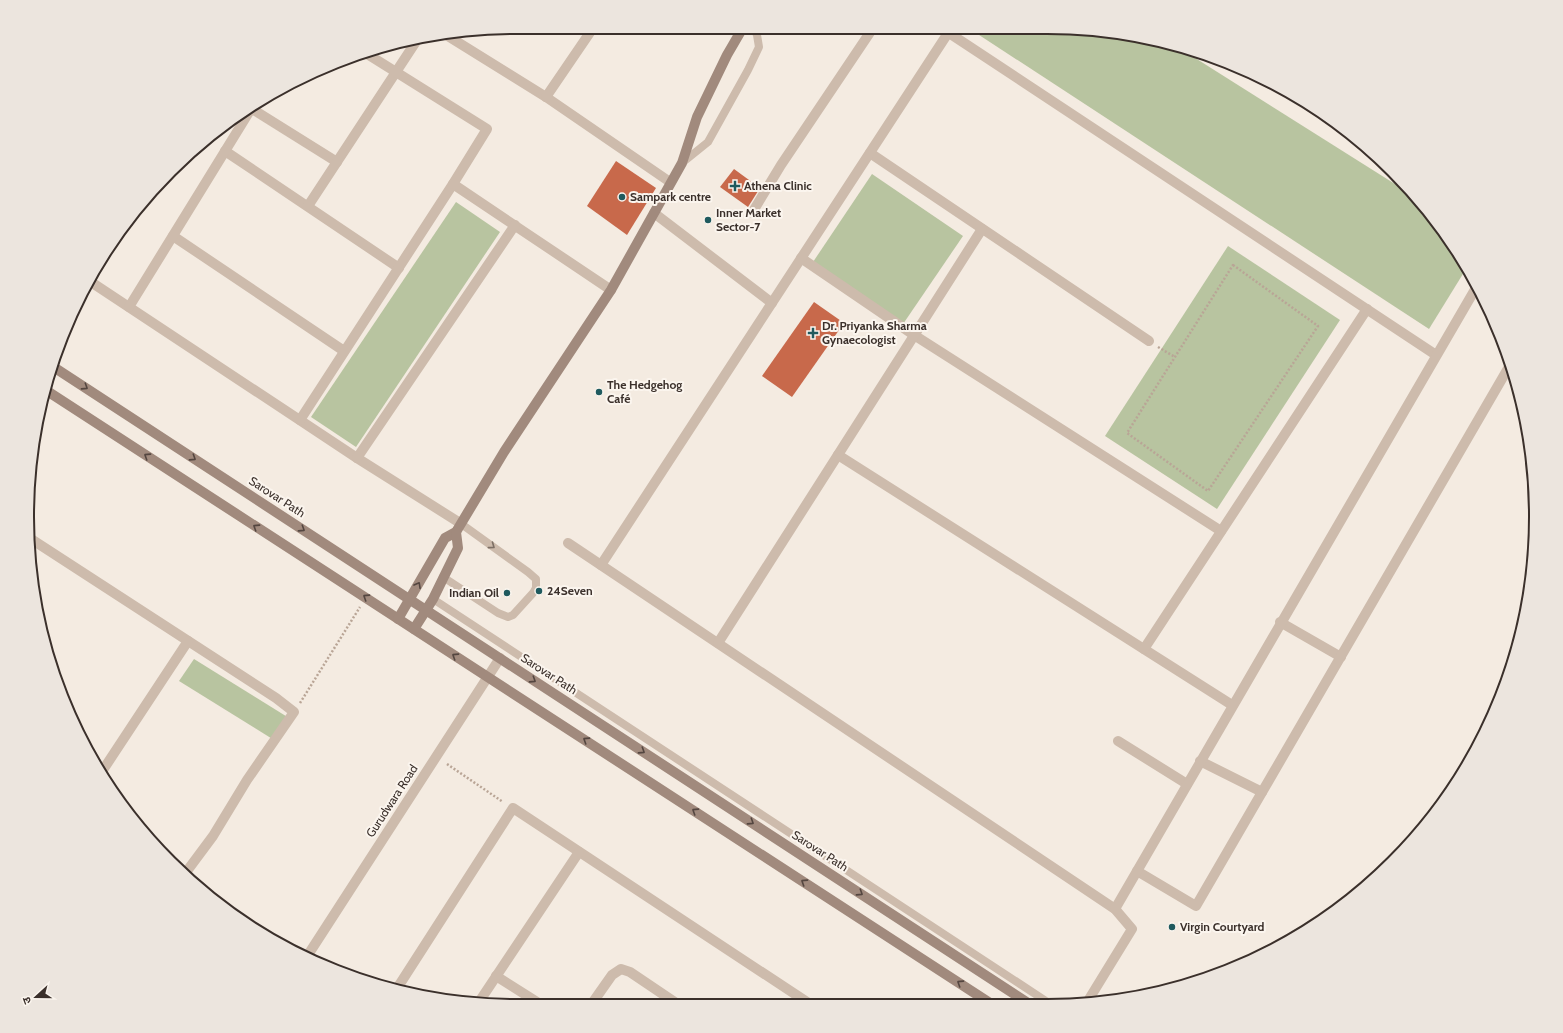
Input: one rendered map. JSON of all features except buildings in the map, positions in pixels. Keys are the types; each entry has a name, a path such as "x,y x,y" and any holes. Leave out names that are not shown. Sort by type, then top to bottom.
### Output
{"main road":[{"path":"398,619 445,538 458,528 504,452 611,290 670,182 682,163 696,117 726,55 739,34"},
{"name":"Sarovar Path","path":"57,369 1022,999"},
{"path":"50,393 985,999"},
{"path":"414,629 432,599 458,548 458,528"}],"street":[{"path":"546,97 589,34"},
{"path":"752,213 781,166 869,34"},
{"path":"601,565 870,153 946,34"},
{"path":"950,34 1436,355"},
{"path":"452,38 546,97 670,182"},
{"path":"308,206 414,45"},
{"path":"300,420 487,130 371,57"},
{"path":"255,111 337,162"},
{"path":"129,307 226,151 245,118"},
{"path":"226,151 399,268"},
{"path":"870,153 1149,341"},
{"path":"453,184 611,290"},
{"path":"654,213 772,303"},
{"path":"357,458 515,225"},
{"path":"718,643 982,229"},
{"path":"173,236 344,351"},
{"path":"801,258 914,335 1221,531"},
{"path":"94,284 357,458 458,528"},
{"path":"1115,909 1280,622 1474,293"},
{"path":"1144,649 1367,309"},
{"path":"1137,871 1196,906 1506,371"},
{"path":"838,455 1232,705"},
{"path":"35,541 294,712 247,780 213,836 188,870"},
{"path":"568,543 1115,909 1132,929 1090,997"},
{"path":"1280,622 1341,657"},
{"path":"105,767 188,641"},
{"name":"Gurudwara Road","path":"310,952 500,658"},
{"path":"1118,741 1187,784"},
{"path":"1200,761 1262,792"},
{"path":"399,985 513,808 802,999"},
{"path":"482,998 579,852"},
{"path":"594,999 612,975 621,969 630,972 670,999"},
{"path":"496,976 531,999"}],"lane":[{"path":"682,163 708,142 712,136 748,70 758,47 756,34"},
{"path":"443,577 498,613 508,617 514,615 536,588 536,580 528,572 458,528"},
{"path":"432,599 1043,999"}],"path":[{"path":"1233,265 1318,326 1208,491 1128,433 1175,357 1233,265"},
{"path":"1149,341 1175,357"},
{"path":"294,712 366,598"},
{"path":"447,764 513,808"}],"green space":[{"path":"978,34 1046,34 1109,38 1141,43 1195,58 1398,186 1448,248 1463,274 1429,329"},
{"path":"872,174 963,236 901,327 811,265"},
{"path":"456,202 500,232 356,447 311,417"},
{"path":"1228,246 1340,320 1217,509 1105,436"},
{"path":"194,659 289,718 274,740 179,681"}],"place":[{"name":"Athena Clinic","path":"735,186"},
{"name":"Sampark centre","path":"622,197"},
{"name":"Inner Market Sector-7","path":"708,220"},
{"name":"Dr. Priyanka Sharma Gynaecologist","path":"813,333"},
{"name":"The Hedgehog Café","path":"599,392"},
{"name":"24Seven","path":"539,591"},
{"name":"Indian Oil","path":"507,593"},
{"name":"Virgin Courtyard","path":"1172,927"}]}
